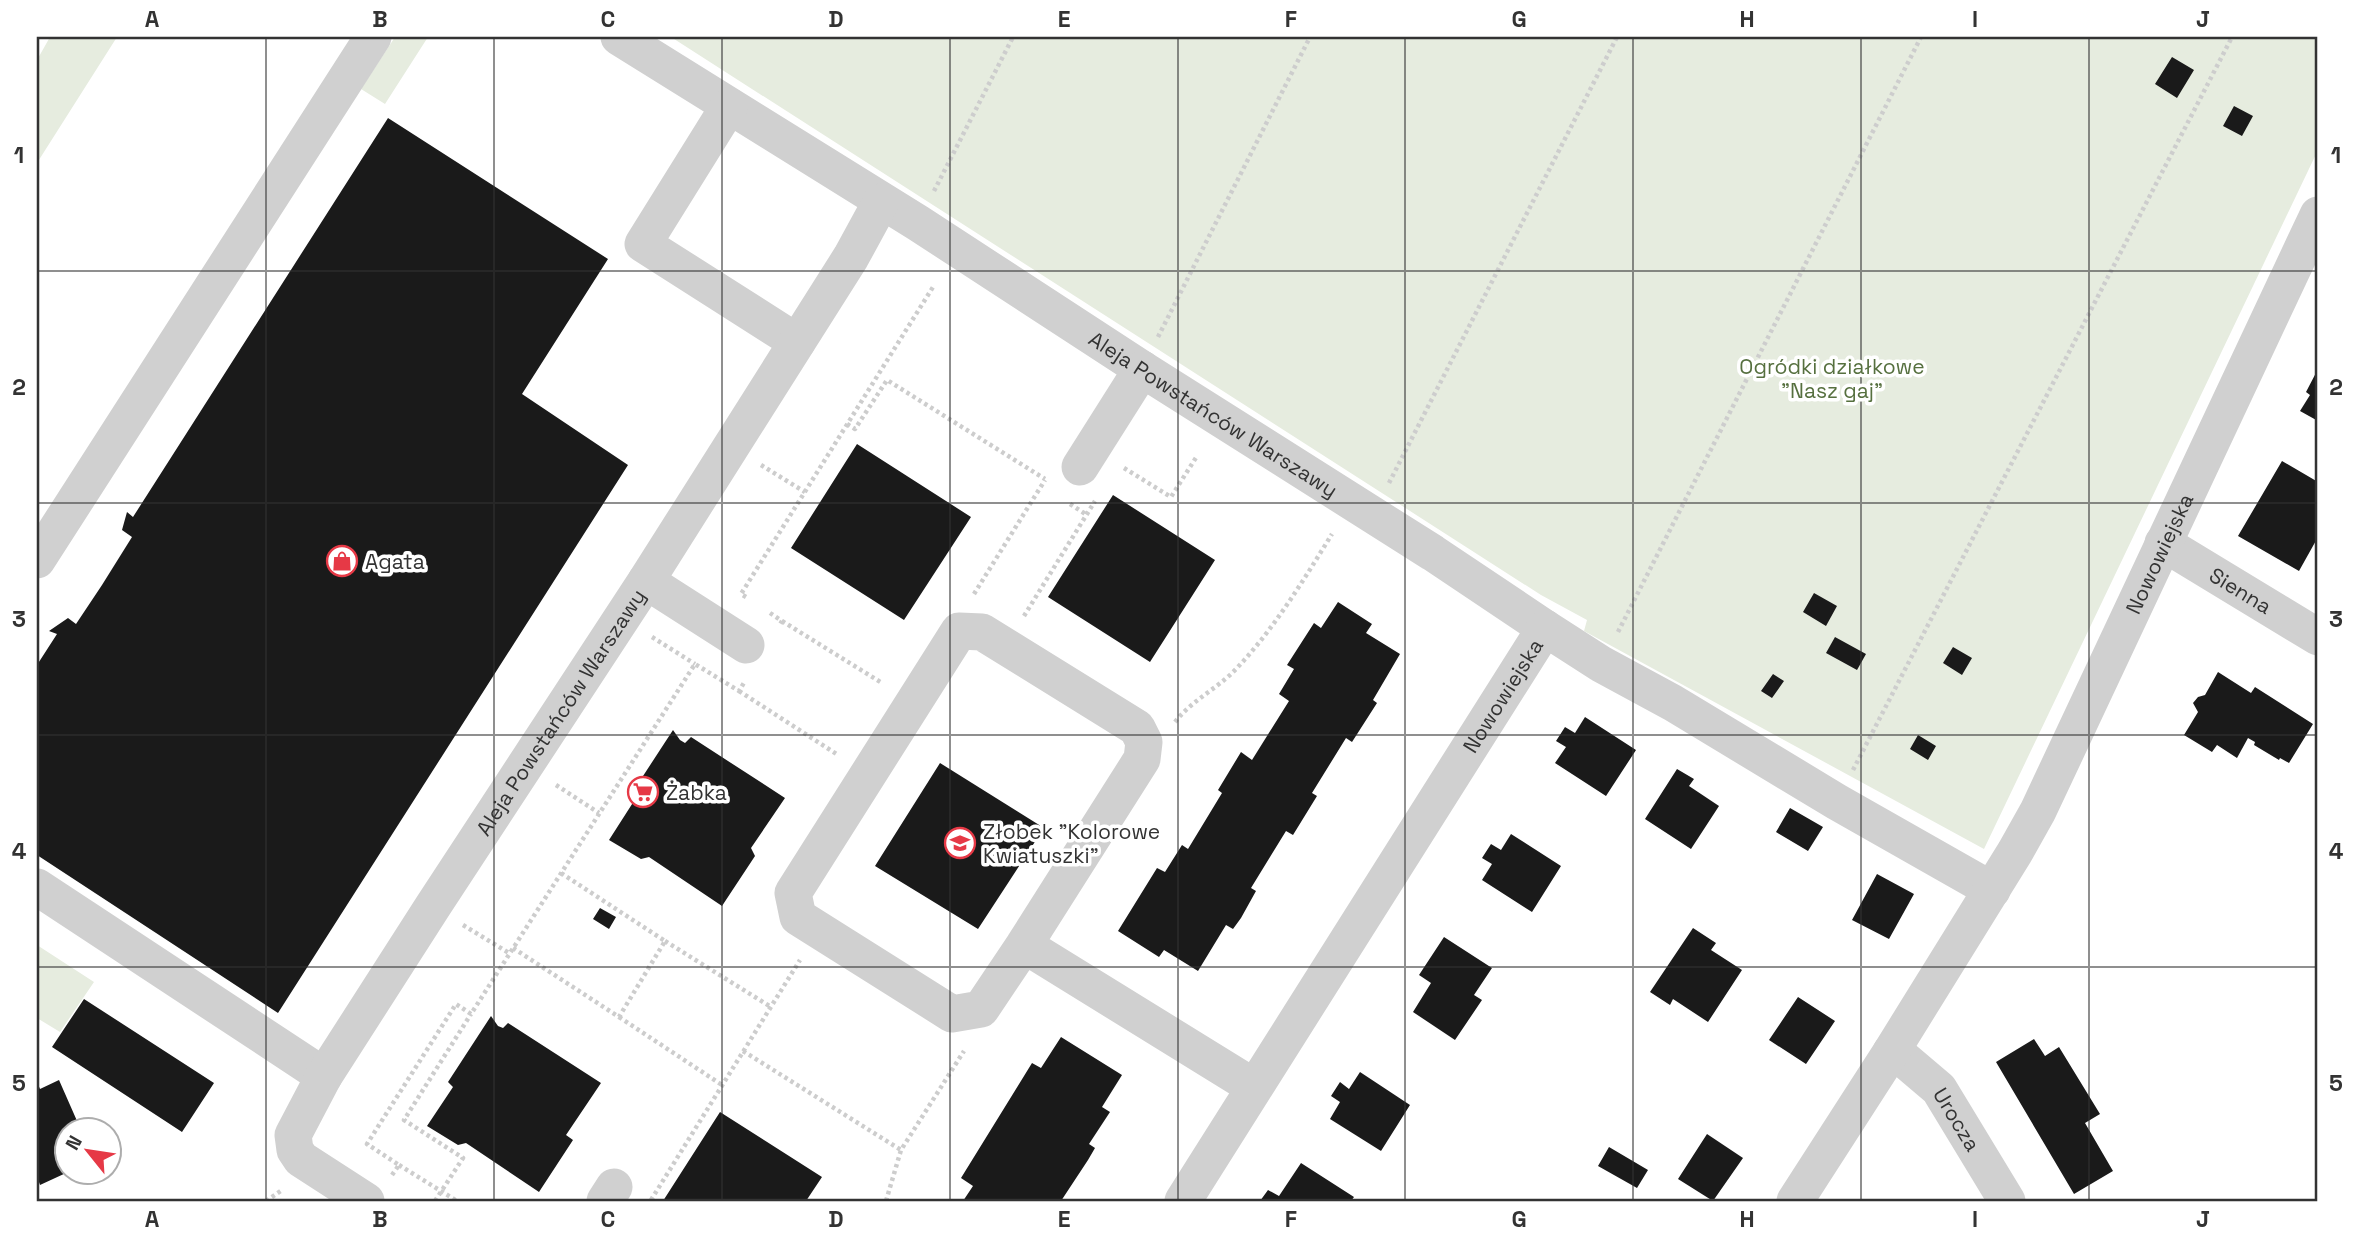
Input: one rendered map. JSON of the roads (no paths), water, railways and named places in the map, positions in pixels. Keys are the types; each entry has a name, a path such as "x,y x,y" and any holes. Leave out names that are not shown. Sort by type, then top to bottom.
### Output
{"street":[{"path":"37,560 373,37"},
{"name":"Aleja Powstańców Warszawy","path":"619,37 918,223 1545,628"},
{"path":"729,106 643,244 797,342"},
{"name":"Aleja Powstańców Warszawy","path":"377,1192 320,1172 301,1159 295,1150 293,1135 324,1076 646,580 857,248 881,202"},
{"name":"Nowowiejska","path":"1794,1201 1891,1052 2038,811 2318,215"},
{"path":"1077,477 1142,369"},
{"name":"Sienna","path":"2163,543 2318,637"},
{"path":"646,580 755,652"},
{"name":"Nowowiejska","path":"1183,1201 1545,628 1601,664 1992,890"},
{"path":"958,631 982,632 1137,728 1144,742 1142,759 1024,945 981,1009 951,1014 798,917 793,892 958,631"},
{"path":"37,887 324,1076"},
{"path":"1024,945 1254,1087"},
{"name":"Urocza","path":"1891,1052 1939,1089 2007,1201"}],"place":[{"name":"Agata","path":"342,561"},
{"name":"Żabka","path":"643,792"},
{"name":"Złobek \"Kolorowe Kwiatuszki\"","path":"960,843"}],"park label":[{"name":"Ogródki działkowe \"Nasz gaj\"","path":"1832,378"}]}
